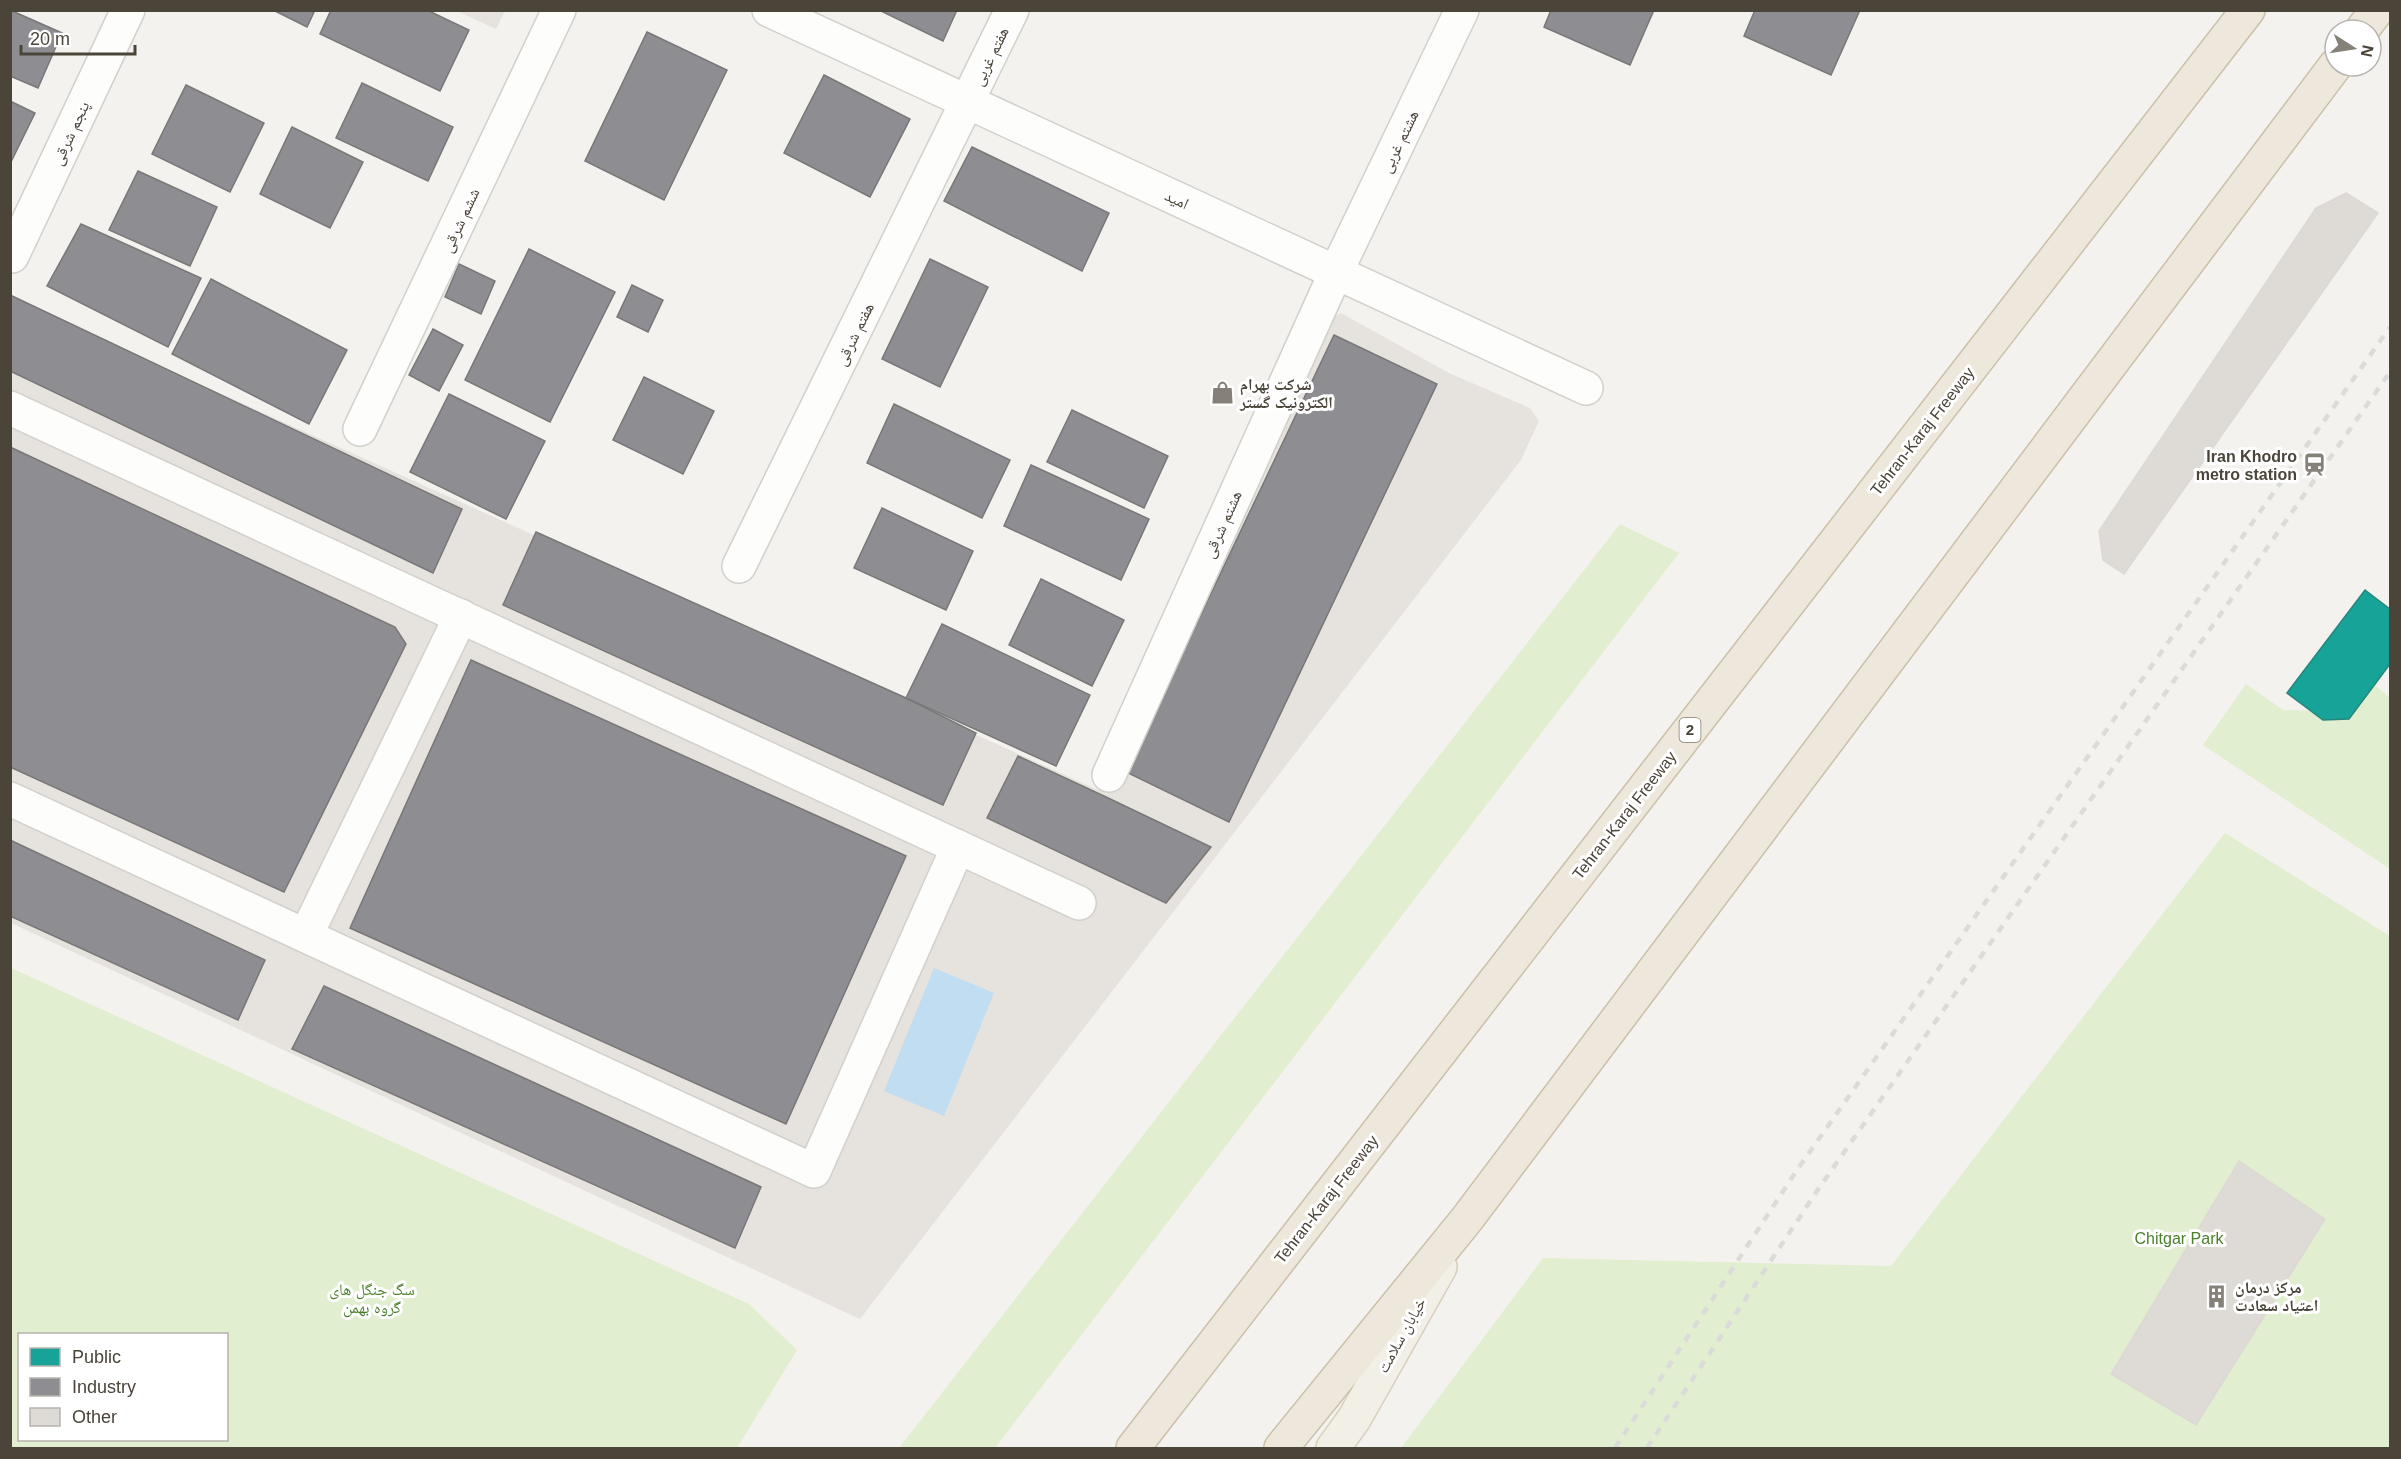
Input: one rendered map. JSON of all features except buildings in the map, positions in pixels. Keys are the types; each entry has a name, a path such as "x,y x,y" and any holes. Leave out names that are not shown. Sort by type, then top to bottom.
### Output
{"highway":[{"name":"Tehran-Karaj Freeway","path":"1133,1449 2247,10"},
{"path":"1281,1449 1467,1219 2326,78"}],"main road":[{"name":"خیابان سلامت","path":"1333,1449 1354,1419 1467,1219"}],"lane":[{"name":"پنجم شرقی","path":"12,256 128,10"},
{"name":"ششم شرقی","path":"360,429 559,10"},
{"name":"امید","path":"769,10 1586,388"},
{"name":"هفتم غربی","path":"968,102 1012,10"},
{"name":"هشتم غربی","path":"1336,273 1462,10"},
{"name":"هفتم شرقی","path":"739,566 968,102"},
{"name":"هشتم شرقی","path":"1108,775 1336,273"},
{"path":"10,408 1079,903"},
{"path":"306,935 461,616"},
{"path":"10,799 814,1171 958,847"}],"shaded area":[{"path":"505,10 496,29 457,11"},
{"path":"11,299 1107,794 1325,321 1341,313 1449,373 1530,408 1539,421 1521,460 860,1319 11,923"}],"green space":[{"path":"1620,524 1679,553 995,1448 899,1448"},
{"path":"2355,671 2390,697 2390,869 2203,745 2246,684 2283,710 2320,711"},
{"name":"Chitgar Park","path":"2225,833 2390,936 2390,1448 1401,1448 1543,1258 1891,1266"},
{"name":"سگ جنگل های گروه بهمن","path":"11,968 749,1304 797,1350 737,1448 11,1448"}],"water":[{"path":"934,968 994,993 944,1116 884,1091"}],"railway":[{"path":"1615,1448 1797,1170 2390,327"},
{"path":"1647,1448 1819,1188 2390,372"}],"place":[{"name":"شرکت بهرام الکترونیک گستر","path":"1222,393"},
{"name":"Iran Khodro metro station","path":"2315,465"},
{"name":"مرکز درمان اعتیاد سعادت","path":"2217,1296"}]}
